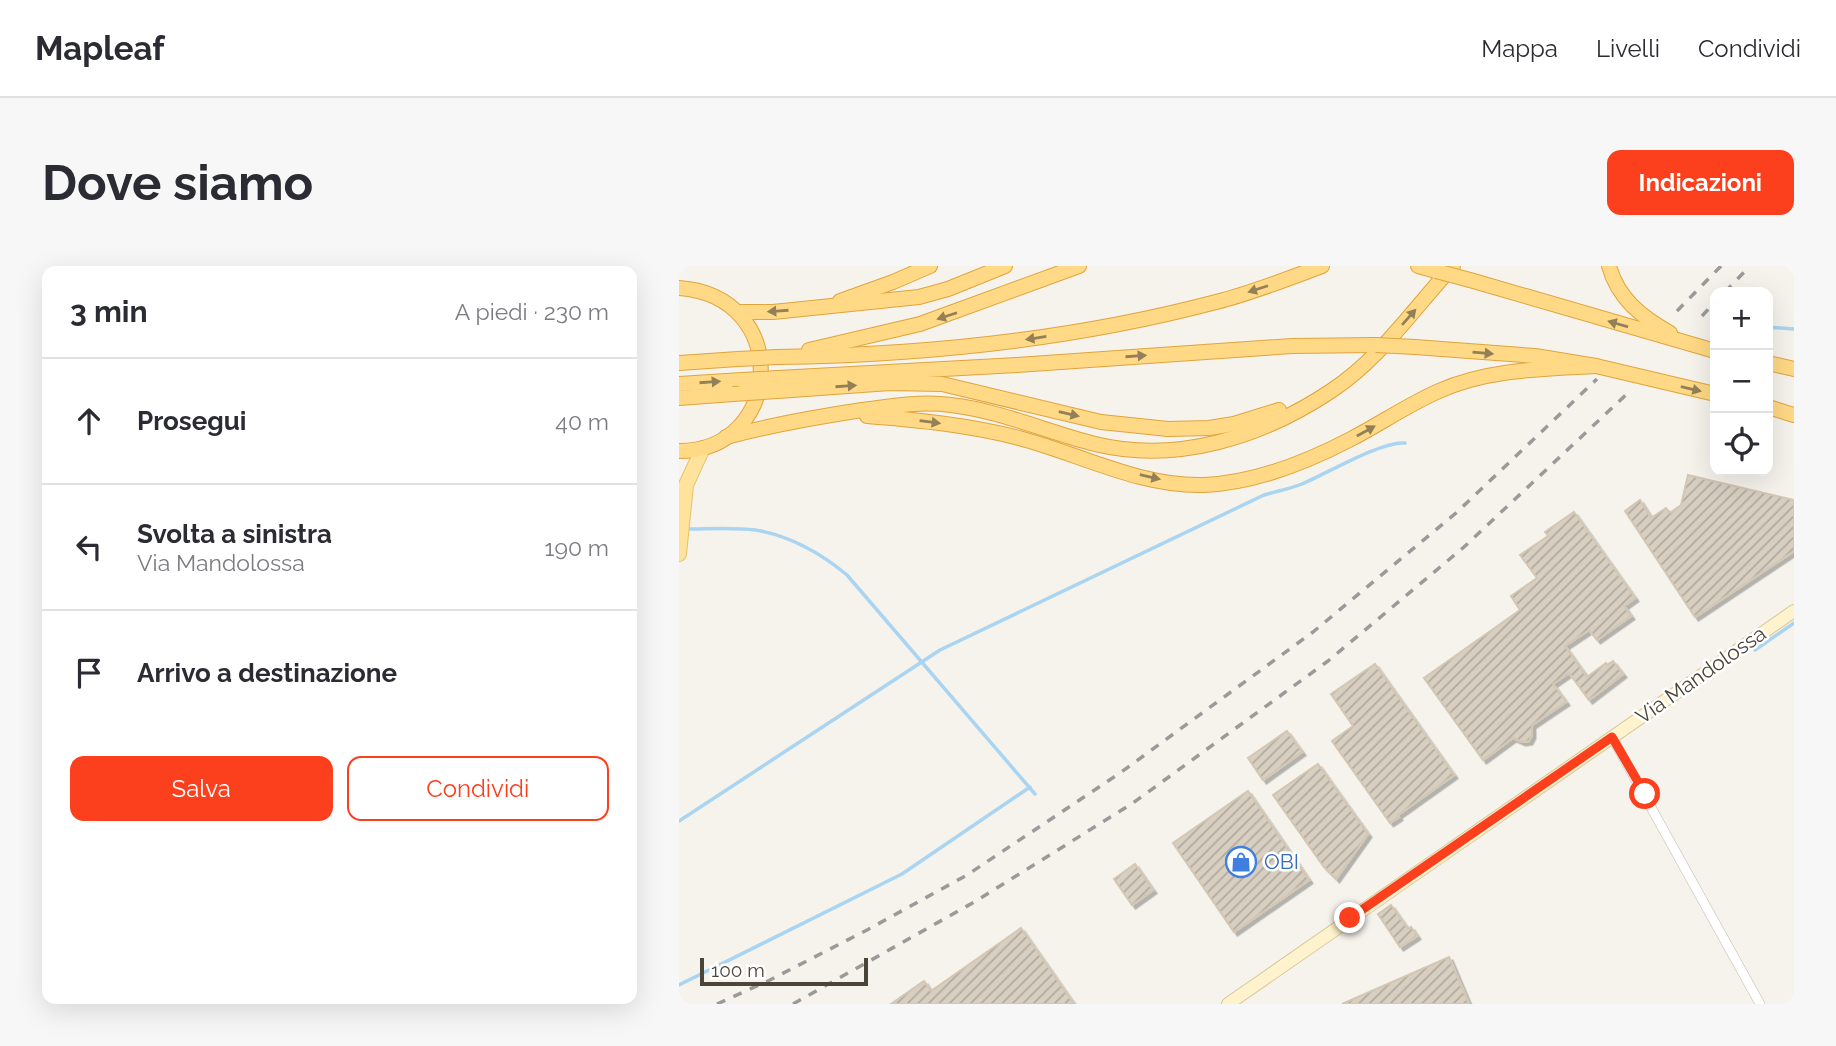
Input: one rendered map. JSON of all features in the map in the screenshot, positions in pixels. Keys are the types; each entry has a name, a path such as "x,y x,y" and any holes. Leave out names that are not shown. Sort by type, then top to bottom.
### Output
{"highway":[{"path":"817,308 893,282 930,266"},
{"path":"738,312 773,312 919,297 948,289 1005,266"},
{"path":"777,356 920,324 1079,266"},
{"path":"679,363 947,349 1075,332 1217,302 1322,266"},
{"path":"1418,266 1710,350"},
{"path":"679,451 703,448 726,437 772,424 896,406 951,405 1002,416 1118,449 1188,449 1238,437 1285,417 1332,391 1398,329 1453,266"},
{"path":"1609,266 1619,290 1644,318 1670,333 1710,350"},
{"path":"679,288 701,290 721,299 738,312 750,328 758,346 762,366 760,387 747,415 726,437"},
{"path":"679,398 733,394 778,384 1292,345 1376,345 1535,356 1596,366 1710,393"},
{"path":"1773,364 1794,369"},
{"path":"679,384 741,380 778,384 941,384 1101,422 1168,429 1209,428 1246,421 1280,410 1362,365"},
{"path":"838,414 972,427 1021,438 1112,469 1174,483 1205,485 1251,478 1294,464 1348,441 1440,390 1490,374 1596,366"},
{"path":"1773,409 1794,415"}],"main road":[{"path":"679,554 683,499 690,472 703,448"},
{"path":"679,483 683,499"},
{"name":"Via Mandolossa","path":"1228,1004 1794,611"}],"street":[{"path":"1612,737 1760,1004"}],"building":[{"path":"1688,475 1794,500 1794,551 1695,617 1625,511 1640,500 1651,518 1666,508 1670,513 1681,505"},
{"path":"1574,512 1635,598 1624,606 1631,616 1597,640 1589,630 1565,646 1587,677 1613,661 1623,674 1589,700 1569,673 1553,684 1566,702 1532,725 1529,741 1522,742 1513,738 1483,760 1424,678 1520,610 1511,596 1537,578 1520,555 1548,536 1545,532"},
{"path":"1375,664 1454,775 1390,823 1332,741 1353,726 1331,694"},
{"path":"1287,731 1302,752 1263,780 1248,758"},
{"path":"1318,764 1368,834 1336,879 1324,867 1273,795"},
{"name":"OBI","path":"1248,791 1309,880 1234,932 1173,843"},
{"path":"1135,864 1153,890 1132,905 1114,879"},
{"path":"1391,905 1408,929 1411,927 1417,936 1400,947 1378,914"},
{"path":"1021,928 1074,1004 891,1004 924,981 931,991"},
{"path":"1449,957 1469,1004 1342,1004"}],"waterway":[{"path":"1773,327 1794,329"},
{"path":"679,821 940,650 1264,495 1302,484 1382,447 1405,443"},
{"path":"685,529 738,529 768,533 804,547 837,567 847,575 1035,794"},
{"path":"1755,650 1794,623"},
{"path":"679,985 902,874 1030,787"}],"railway":[{"path":"1677,311 1721,266"},
{"path":"1730,287 1750,266"},
{"path":"1702,316 1710,307"},
{"path":"717,1004 867,930 967,875 1120,773 1313,632 1456,513 1597,379"},
{"path":"793,1004 976,901 1133,803 1328,661 1464,547 1629,392"}],"place":[{"name":"OBI","path":"1241,862"}],"route":[{"path":"1350,918 1612,737 1645,794"}]}
